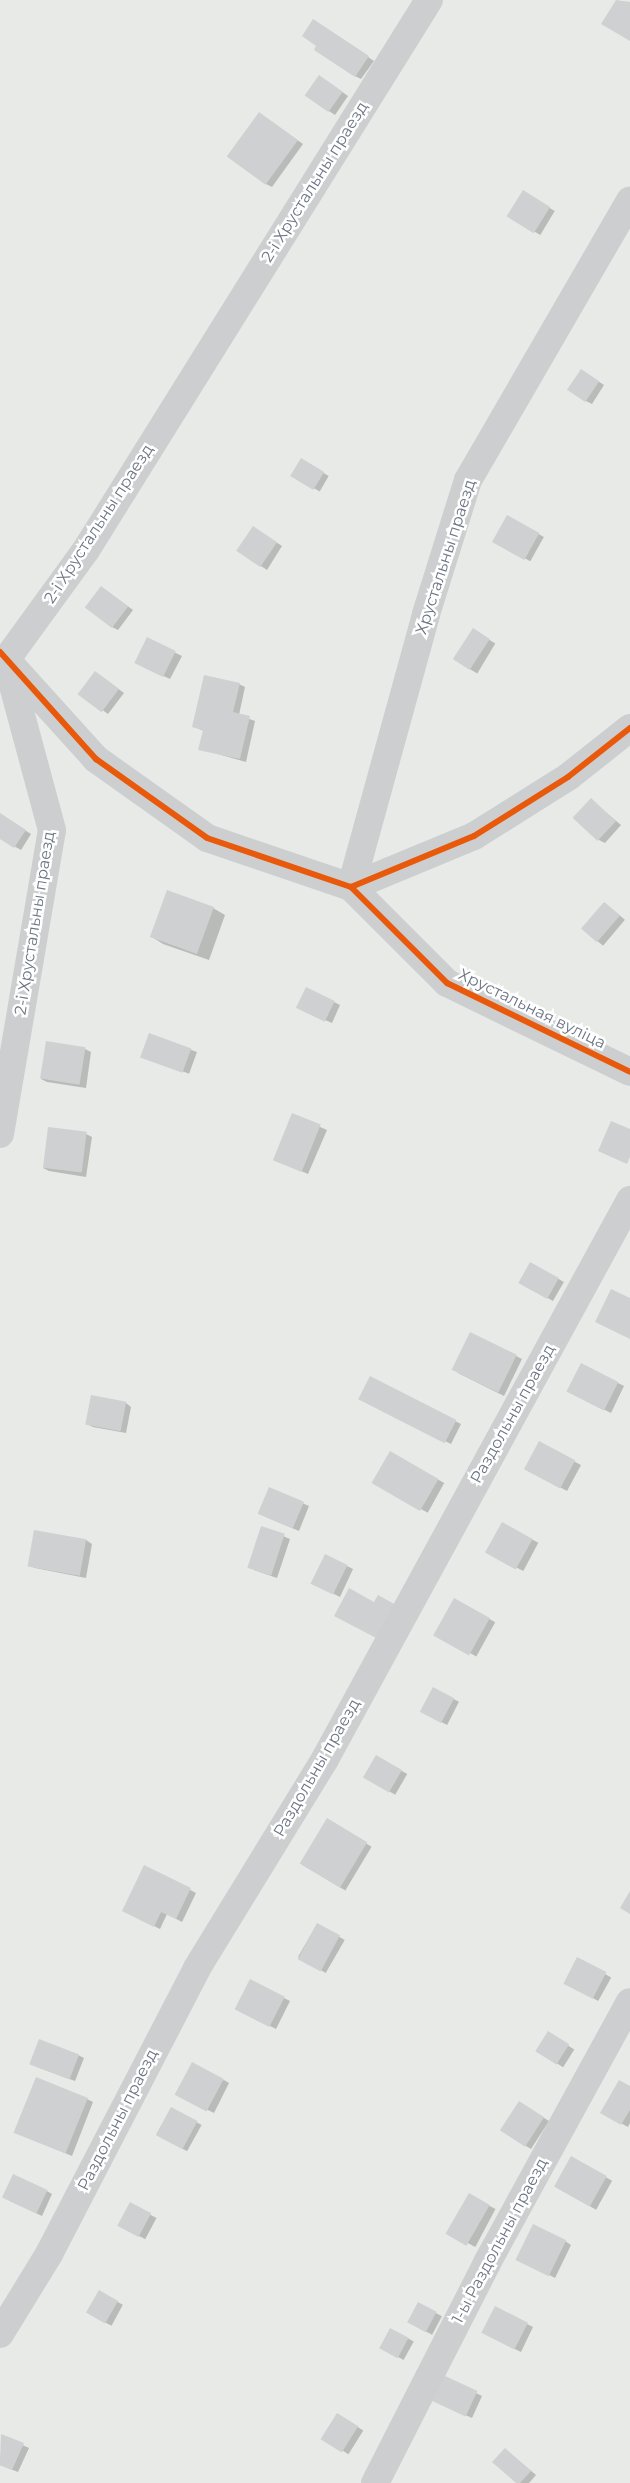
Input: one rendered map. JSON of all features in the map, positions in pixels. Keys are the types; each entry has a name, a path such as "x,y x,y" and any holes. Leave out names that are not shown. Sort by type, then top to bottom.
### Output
{"street":[{"name":"2-і Хрустальны праезд","path":"0,1134 52,830 3,656 86,550 429,0"},
{"name":"Хрустальны праезд","path":"351,887 426,614 468,480 630,200"},
{"name":"Хрустальная вуліца","path":"3,656 96,759 207,838 351,887 447,983 630,1072"},
{"path":"351,887 474,836 568,778 630,728"},
{"name":"Раздольны праезд","path":"0,2334 49,2254 196,1968 325,1759 630,1200"},
{"name":"1-ы Раздольны праезд","path":"375,2483 488,2261 630,2002"}],"shaded area":[{"path":"0,0 630,0 630,2483 0,2483"}],"building":[{"path":"616,0 630,2 630,41 601,24"},
{"path":"313,19 369,56 355,77 314,50 316,46 302,36"},
{"path":"319,75 343,92 328,112 305,95"},
{"path":"259,112 298,140 266,185 227,156"},
{"path":"523,190 550,207 534,233 507,216"},
{"path":"581,369 599,381 585,402 567,390"},
{"path":"301,458 324,472 313,490 290,476"},
{"path":"507,515 539,533 524,560 492,542"},
{"path":"253,526 277,542 260,567 236,551"},
{"path":"101,586 128,606 112,628 85,608"},
{"path":"473,628 490,639 470,670 453,659"},
{"path":"147,637 176,651 163,677 134,663"},
{"path":"95,671 119,689 102,712 78,694"},
{"path":"204,675 240,683 233,712 250,716 240,759 198,750 203,730 192,727"},
{"path":"591,798 616,821 597,841 573,818"},
{"path":"0,813 26,830 14,848 0,839"},
{"path":"167,890 214,907 197,954 150,937"},
{"path":"604,902 620,916 597,942 581,928"},
{"path":"306,987 335,1001 325,1022 296,1008"},
{"path":"149,1033 191,1048 182,1073 140,1057"},
{"path":"46,1041 86,1047 80,1085 40,1079"},
{"path":"292,1113 321,1125 302,1172 273,1160"},
{"path":"611,1121 630,1129 630,1157 627,1164 598,1151"},
{"path":"48,1127 87,1132 82,1172 43,1168"},
{"path":"530,1262 559,1278 547,1299 518,1283"},
{"path":"611,1289 630,1298 630,1339 595,1322"},
{"path":"470,1332 517,1355 498,1393 452,1370"},
{"path":"581,1363 618,1382 604,1411 566,1392"},
{"path":"370,1376 456,1420 445,1443 358,1399"},
{"path":"91,1395 126,1402 121,1431 85,1424"},
{"path":"539,1441 575,1460 560,1489 524,1469"},
{"path":"390,1451 438,1479 420,1511 372,1483"},
{"path":"269,1487 304,1502 293,1529 258,1514"},
{"path":"502,1522 533,1539 516,1570 485,1553"},
{"path":"261,1526 285,1534 271,1576 247,1568"},
{"path":"34,1530 86,1539 80,1576 28,1566"},
{"path":"325,1554 347,1565 333,1595 311,1584"},
{"path":"349,1588 374,1602 378,1595 398,1606 380,1640 334,1616"},
{"path":"454,1598 490,1618 469,1655 433,1636"},
{"path":"433,1687 454,1698 441,1723 420,1712"},
{"path":"376,1755 402,1770 389,1793 363,1778"},
{"path":"327,1818 367,1842 340,1888 300,1863"},
{"path":"144,1865 191,1888 176,1919 161,1912 154,1927 122,1911"},
{"path":"630,1891 630,1914 620,1908"},
{"path":"317,1923 340,1935 321,1971 298,1959"},
{"path":"577,1957 606,1972 593,1999 563,1984"},
{"path":"250,1979 285,1997 269,2027 235,2009"},
{"path":"548,2031 569,2044 556,2065 535,2051"},
{"path":"39,2039 79,2054 69,2080 29,2064"},
{"path":"192,2062 224,2079 206,2112 175,2095"},
{"path":"36,2077 88,2098 65,2154 14,2133"},
{"path":"619,2080 630,2086 630,2110 621,2125 600,2113"},
{"path":"519,2101 544,2117 525,2147 500,2130"},
{"path":"171,2107 197,2121 182,2149 156,2135"},
{"path":"571,2156 607,2176 590,2206 554,2187"},
{"path":"13,2174 47,2190 36,2214 2,2198"},
{"path":"469,2193 490,2205 466,2246 446,2234"},
{"path":"130,2202 151,2213 139,2237 117,2226"},
{"path":"533,2224 566,2240 549,2276 515,2260"},
{"path":"99,2290 118,2301 105,2324 86,2313"},
{"path":"418,2302 437,2312 426,2332 407,2322"},
{"path":"495,2306 528,2323 514,2350 481,2333"},
{"path":"390,2328 409,2338 398,2358 379,2348"},
{"path":"443,2375 477,2391 466,2416 431,2400"},
{"path":"337,2413 358,2426 342,2453 321,2439"},
{"path":"1,2434 24,2443 12,2470 0,2465"},
{"path":"505,2448 531,2471 520,2483 516,2483 492,2462"}],"cycle path":[{"path":"0,652 96,759 207,838 351,887 447,983 630,1072"},
{"path":"351,887 474,836 568,777 630,728"}]}
